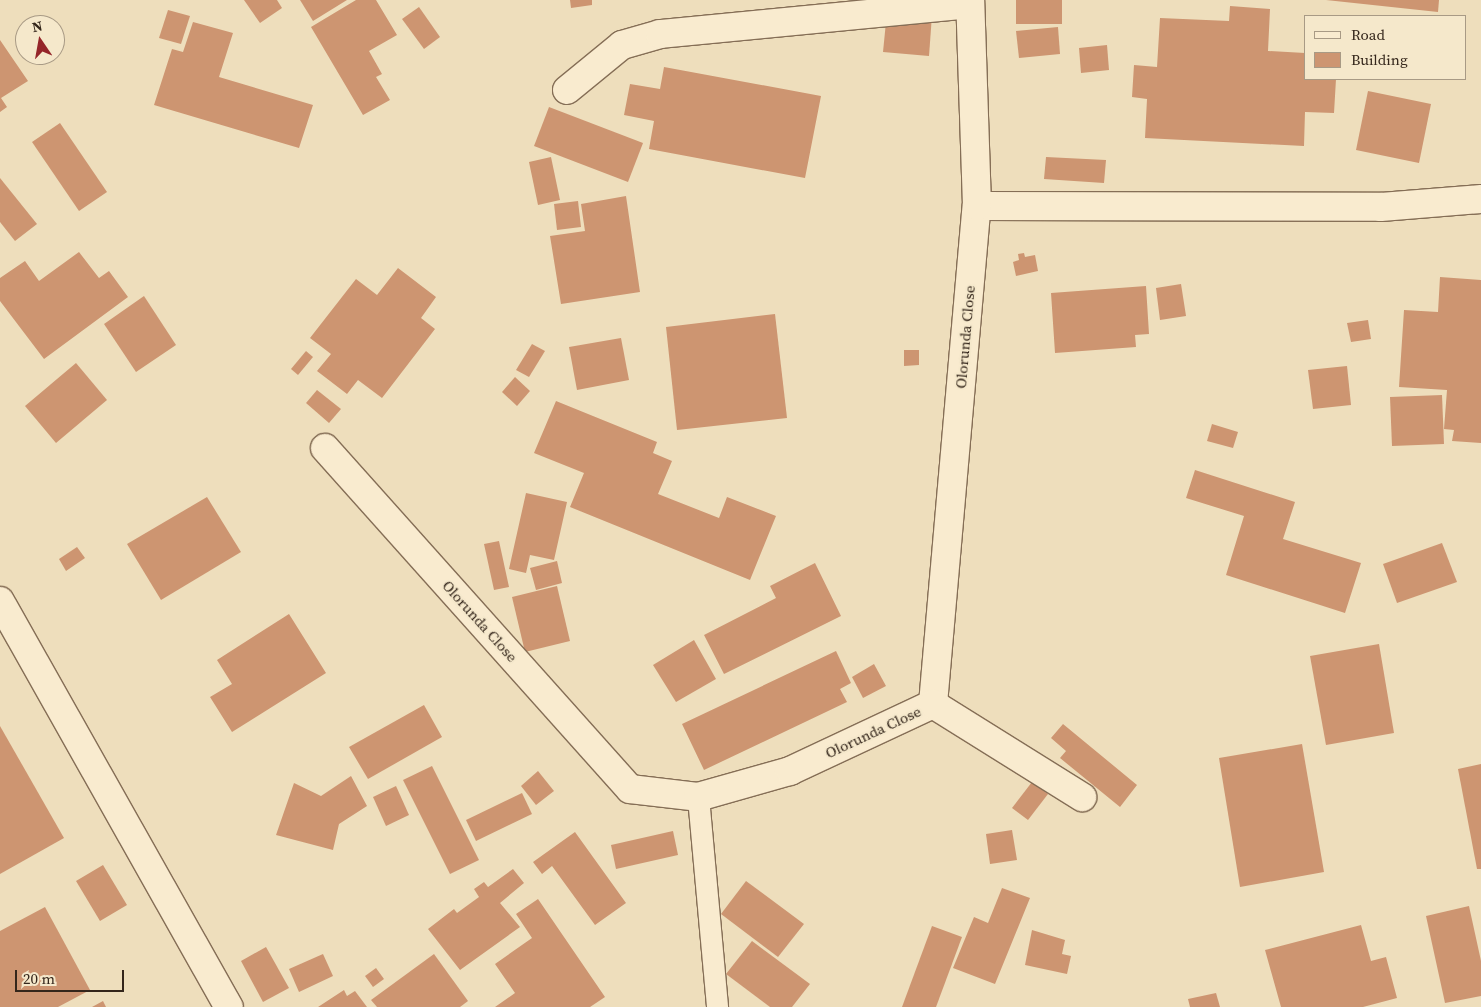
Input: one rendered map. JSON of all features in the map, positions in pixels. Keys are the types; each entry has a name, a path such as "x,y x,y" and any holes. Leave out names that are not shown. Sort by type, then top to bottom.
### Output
{"street":[{"path":"566,90 622,45 660,34 970,2"},
{"name":"Olorunda Close","path":"325,448 630,789 698,797 790,770 933,704 977,206 970,2"},
{"path":"977,206 1381,207 1481,199"},
{"path":"0,601 229,1007"},
{"path":"933,704 1082,797"}],"lane":[{"path":"698,797 717,1007"}],"building":[{"path":"244,0 277,0 282,8 260,23"},
{"path":"300,0 347,0 313,21"},
{"path":"356,0 376,0 397,35 369,51 382,74 376,77 390,100 363,115 311,27"},
{"path":"570,0 592,0 592,5 571,8"},
{"path":"1016,0 1062,0 1062,24 1016,24"},
{"path":"1326,0 1439,0 1438,12"},
{"path":"1230,6 1270,9 1268,51 1304,53 1304,80 1336,80 1334,113 1305,112 1304,146 1145,138 1147,99 1132,97 1134,65 1157,67 1160,18 1229,21"},
{"path":"419,7 440,37 424,49 402,19"},
{"path":"168,10 190,16 181,44 159,38"},
{"path":"932,15 929,56 883,52 886,22"},
{"path":"193,22 233,33 219,77 313,105 299,148 154,105 172,49 183,52"},
{"path":"1058,27 1060,54 1019,58 1016,31"},
{"path":"0,40 15,62 15,65 17,65 28,81 1,98 7,107 0,112"},
{"path":"1107,45 1109,70 1081,73 1079,48"},
{"path":"664,67 821,96 805,178 649,149 654,121 624,115 630,84 660,89"},
{"path":"1368,91 1431,104 1419,163 1356,150"},
{"path":"549,107 643,143 628,182 534,146"},
{"path":"60,123 107,192 79,211 32,142"},
{"path":"551,157 560,200 538,205 529,162"},
{"path":"1046,157 1106,160 1104,183 1044,179"},
{"path":"0,178 37,224 15,241 0,222"},
{"path":"626,196 640,292 561,304 550,236 585,231 581,204"},
{"path":"578,201 581,227 557,230 554,204"},
{"path":"79,252 99,278 109,271 128,297 44,359 0,301 0,278 25,261 39,281"},
{"path":"1024,253 1025,257 1035,255 1038,271 1016,276 1013,262 1019,260 1018,254"},
{"path":"398,268 436,297 421,318 435,329 382,398 358,380 347,394 317,371 331,354 310,338 356,279 377,295"},
{"path":"1440,277 1481,280 1481,443 1452,441 1454,430 1444,429 1447,390 1399,387 1404,310 1438,312"},
{"path":"1181,284 1186,316 1160,320 1156,288"},
{"path":"1146,286 1149,334 1135,335 1136,347 1055,353 1051,293"},
{"path":"144,296 176,345 136,372 104,324"},
{"path":"775,314 787,418 677,430 666,327"},
{"path":"1368,320 1371,339 1351,342 1347,323"},
{"path":"621,338 629,380 577,390 569,347"},
{"path":"532,344 545,351 529,377 516,370"},
{"path":"904,350 919,350 919,365 904,366"},
{"path":"306,351 313,357 298,375 291,369"},
{"path":"76,363 107,400 56,443 25,406"},
{"path":"1347,366 1351,405 1313,409 1308,370"},
{"path":"515,377 530,391 517,406 502,392"},
{"path":"317,390 341,409 329,423 306,403"},
{"path":"1442,395 1444,444 1392,446 1390,397"},
{"path":"556,401 657,442 653,453 672,461 658,494 719,518 727,497 776,516 750,580 570,507 584,473 534,453"},
{"path":"1212,424 1238,432 1233,448 1207,441"},
{"path":"1195,470 1295,502 1283,539 1361,563 1345,613 1226,575 1244,516 1186,498"},
{"path":"526,493 567,502 554,560 530,555 526,573 509,569"},
{"path":"207,497 241,552 161,600 127,544"},
{"path":"499,541 509,587 494,590 484,544"},
{"path":"1442,543 1457,582 1397,603 1383,564"},
{"path":"77,547 85,558 66,571 59,559"},
{"path":"557,561 562,583 536,590 530,568"},
{"path":"815,563 841,616 724,674 704,635 776,598 770,586"},
{"path":"557,586 570,641 525,652 512,597"},
{"path":"289,614 326,673 232,732 210,697 232,684 217,660"},
{"path":"694,640 716,679 676,702 653,665"},
{"path":"1379,644 1394,733 1326,745 1310,656"},
{"path":"836,651 851,683 840,689 847,702 704,770 682,724"},
{"path":"874,664 886,686 863,698 852,677"},
{"path":"424,705 442,737 368,779 349,747"},
{"path":"1063,724 1137,785 1120,807 1060,758 1066,751 1051,738"},
{"path":"0,726 64,838 0,874"},
{"path":"1302,744 1324,872 1240,887 1219,758"},
{"path":"1481,764 1481,869 1477,869 1458,769"},
{"path":"432,766 479,860 450,874 403,780"},
{"path":"538,771 554,791 536,805 521,786"},
{"path":"351,776 367,806 339,824 333,850 276,835 294,783 321,796"},
{"path":"1032,782 1048,794 1028,820 1012,808"},
{"path":"396,786 409,815 386,826 373,797"},
{"path":"522,793 532,814 476,841 466,820"},
{"path":"1012,830 1017,860 990,864 986,834"},
{"path":"673,831 678,855 616,869 611,845"},
{"path":"575,832 626,903 595,925 552,866 542,874 533,862"},
{"path":"103,865 127,905 100,921 76,881"},
{"path":"513,869 524,883 500,903 520,927 460,970 428,929 454,909 457,913 479,897 474,889 484,882 488,887"},
{"path":"746,881 804,924 778,957 721,914"},
{"path":"1002,888 1030,898 995,984 953,968 974,917 988,923"},
{"path":"538,899 605,997 590,1007 495,1007 515,993 495,964 532,938 516,914"},
{"path":"1469,906 1481,961 1481,996 1445,1003 1426,916"},
{"path":"45,907 90,990 58,1007 0,1007 0,931"},
{"path":"1361,925 1371,961 1386,957 1397,998 1363,1007 1281,1007 1265,950"},
{"path":"932,926 962,937 936,1007 902,1007"},
{"path":"1032,930 1065,940 1062,954 1071,956 1067,974 1025,965"},
{"path":"752,941 810,984 792,1007 770,1007 726,974"},
{"path":"266,947 289,988 263,1002 241,961"},
{"path":"323,954 333,976 299,992 289,969"},
{"path":"434,954 468,1001 460,1007 377,1007 371,1000"},
{"path":"376,968 384,979 373,987 365,976"},
{"path":"344,990 347,996 355,991 367,1007 318,1007"},
{"path":"1216,993 1220,1007 1190,1007 1188,999"},
{"path":"103,1001 106,1007 92,1007"}]}
